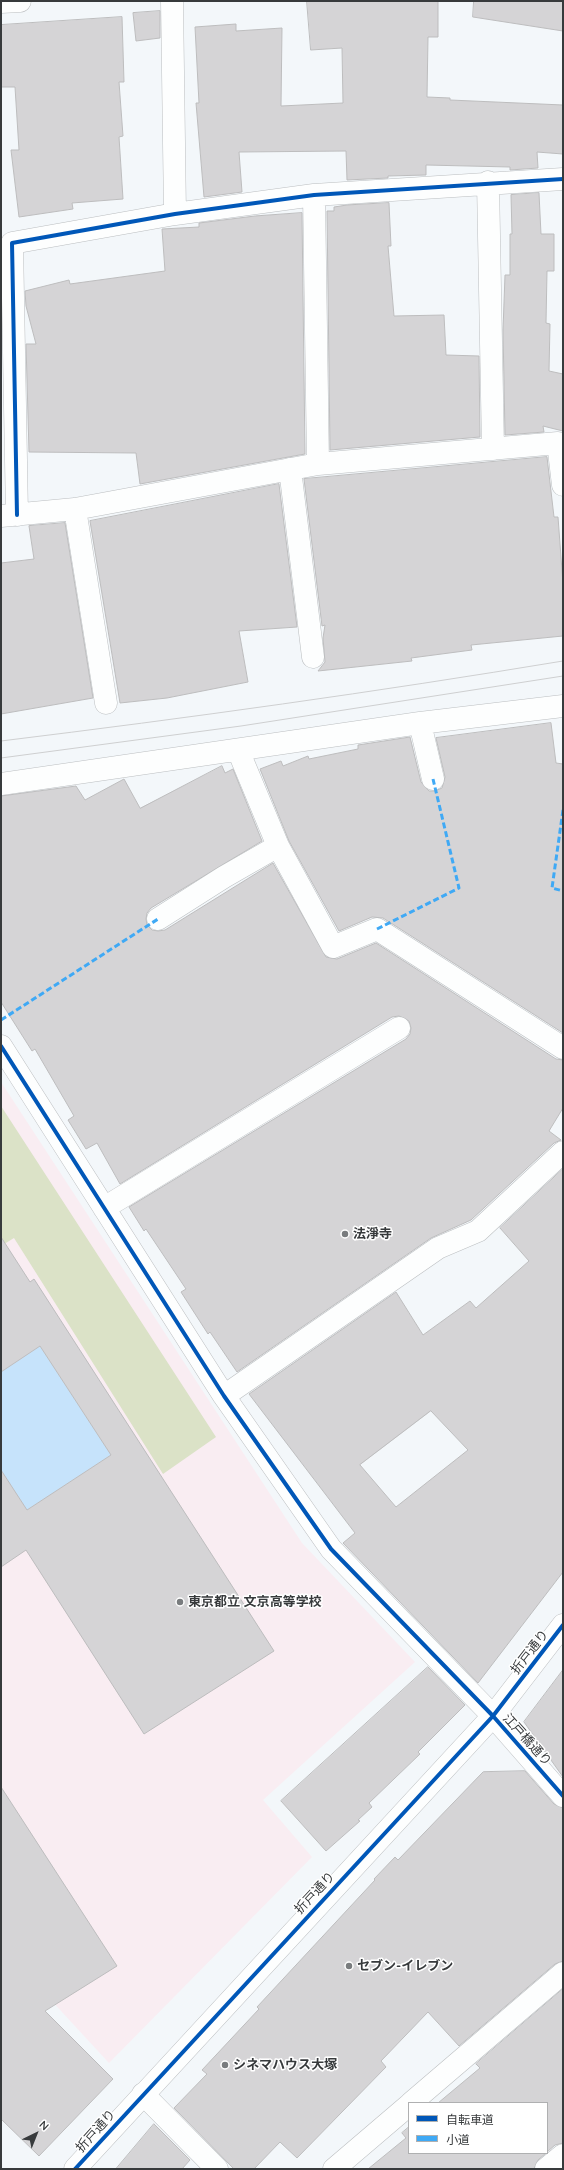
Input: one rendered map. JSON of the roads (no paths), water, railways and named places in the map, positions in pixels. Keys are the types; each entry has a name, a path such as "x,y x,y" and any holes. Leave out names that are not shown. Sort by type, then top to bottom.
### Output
{"street":[{"path":"1,2 20,1"},
{"path":"172,1 175,214"},
{"path":"563,179 488,182 314,195 175,214 12,243 7,302 9,516 75,509 318,464 558,443 563,485"},
{"path":"488,182 493,449"},
{"path":"314,195 318,464"},
{"path":"290,469 313,657"},
{"path":"75,509 106,703"},
{"path":"1,784 420,723 563,706"},
{"path":"420,723 433,779"},
{"path":"238,750 278,846 333,947 377,929 563,1048"},
{"path":"158,919 224,877 278,846"},
{"path":"104,1208 399,1028"},
{"name":"江戸橋通り","path":"1,1046 224,1396 331,1549 493,1716 563,1796"},
{"path":"224,1396 438,1248 478,1231 563,1152"},
{"name":"折戸通り","path":"76,2169 143,2094 493,1716 563,1625"},
{"path":"412,2102 563,1973"},
{"path":"143,2094 217,2169"},
{"path":"334,2169 408,2106"},
{"path":"546,2169 563,2155"}],"water":[{"path":"40,1346 111,1455 27,1510 1,1470 1,1372"}],"tram line":[{"path":"1,741 282,704 563,661"},
{"path":"1,758 241,726 563,676"}],"place":[{"name":"法淨寺","path":"345,1234"},
{"name":"東京都立 文京高等学校","path":"180,1602"},
{"name":"セブン-イレブン","path":"349,1966"},
{"name":"シネマハウス大塚","path":"225,2065"}]}
